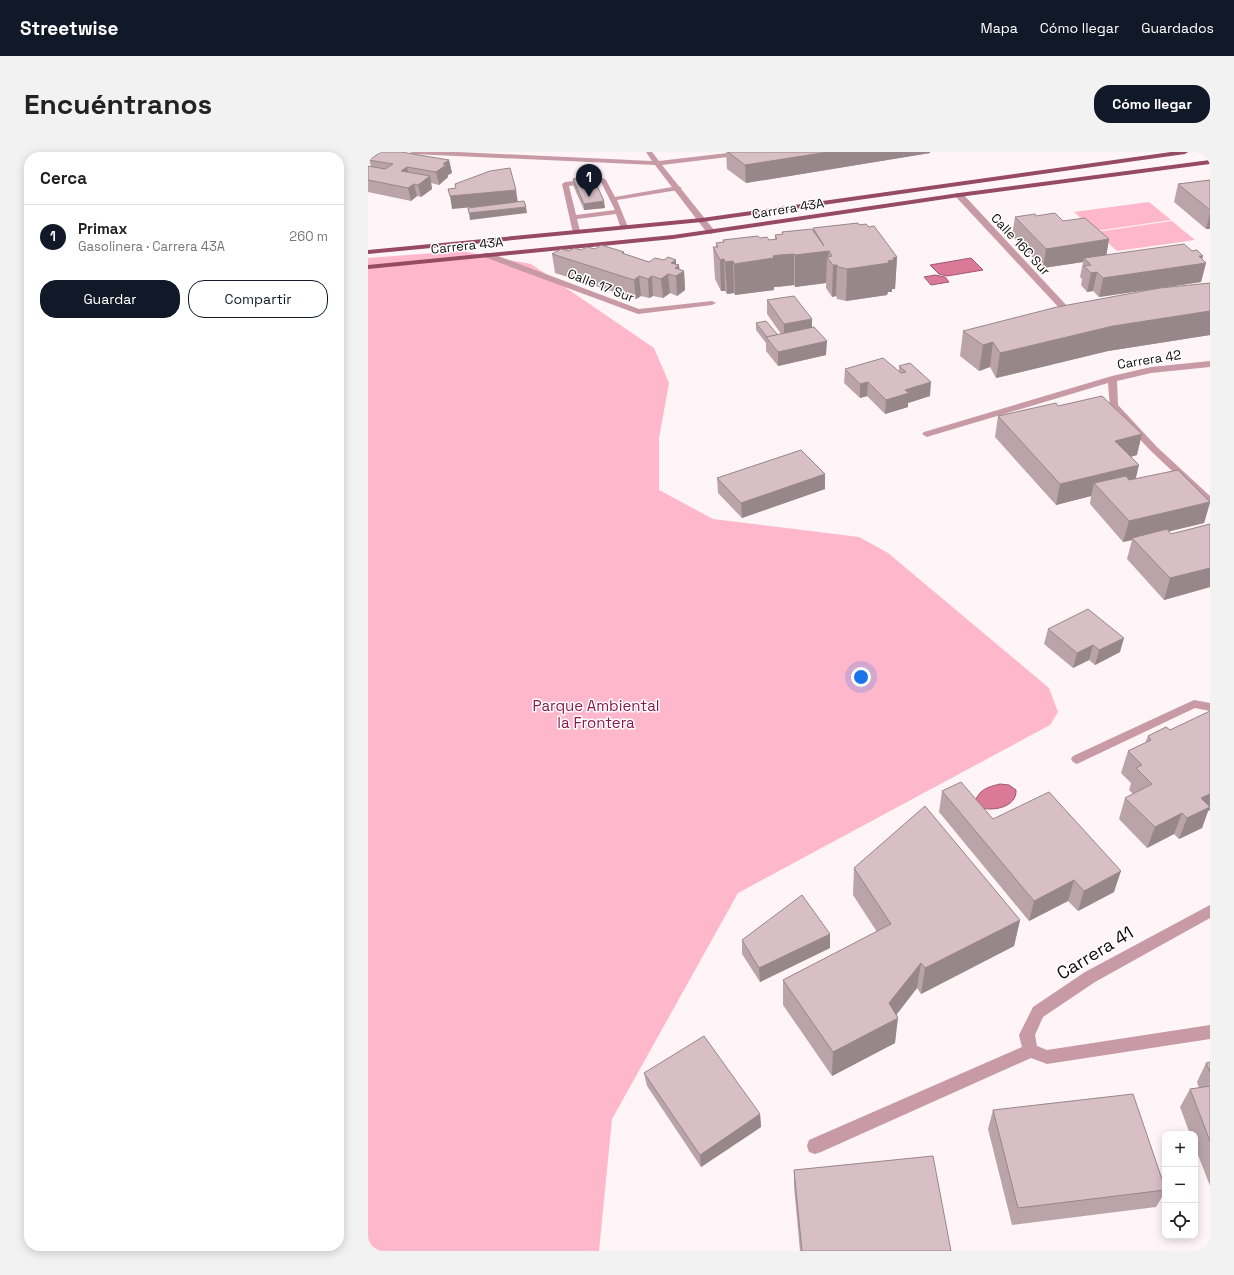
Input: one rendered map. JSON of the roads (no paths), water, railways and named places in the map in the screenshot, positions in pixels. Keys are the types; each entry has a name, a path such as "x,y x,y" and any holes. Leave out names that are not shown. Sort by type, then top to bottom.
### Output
{"main road":[{"name":"Carrera 43A","path":"368,252 702,220 1186,152"},
{"name":"Carrera 43A","path":"368,268 673,237 959,195 1209,163"}],"street":[{"path":"413,152 658,163 753,152"},
{"path":"649,152 712,232"},
{"path":"576,231 574,217 565,184 603,180 619,212 624,227"},
{"path":"613,199 678,188"},
{"name":"Calle 16C Sur","path":"959,195 1066,310"},
{"path":"574,217 619,212"},
{"name":"Calle 17 Sur","path":"487,255 638,312 712,304"},
{"name":"Carrera 42","path":"1210,364 1151,370 1112,379 1113,406 1154,449 1210,501"},
{"path":"928,434 1112,379"},
{"path":"1077,759 1194,704 1210,707"},
{"name":"Carrera 41","path":"1031,1051 1027,1035 1038,1012 1090,977 1210,910"},
{"path":"815,1146 1031,1051 1047,1057 1210,1032"}],"place":[{"name":"Primax","path":"589,197"}],"park label":[{"name":"Parque Ambiental la Frontera","path":"596,714"}]}
